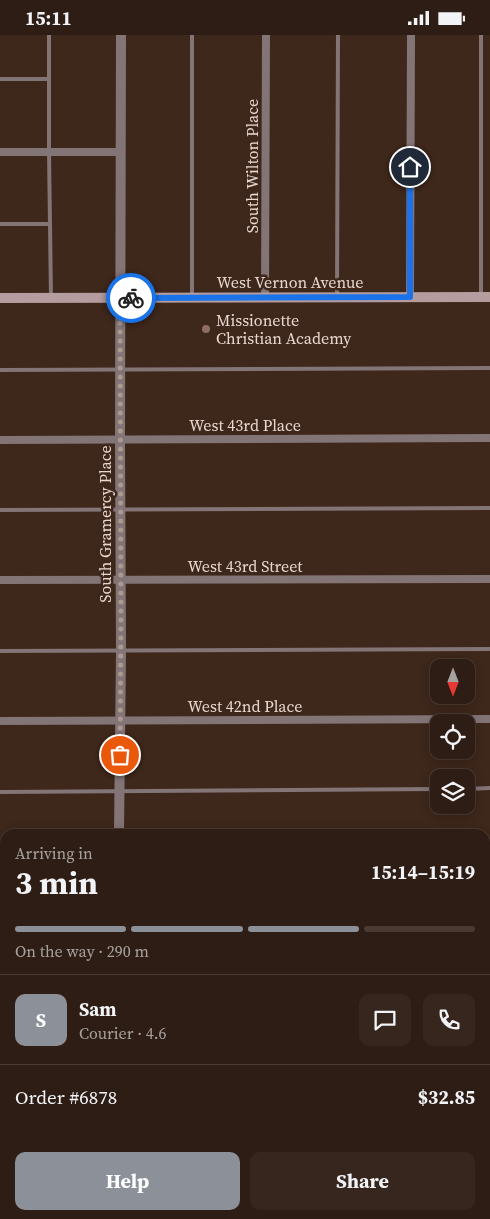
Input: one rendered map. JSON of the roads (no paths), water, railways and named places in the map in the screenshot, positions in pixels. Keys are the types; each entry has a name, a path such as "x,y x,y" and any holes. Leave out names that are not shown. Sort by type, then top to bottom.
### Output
{"main road":[{"name":"West Vernon Avenue","path":"0,298 485,297"}],"street":[{"name":"South Gramercy Place","path":"119,829 121,35"},
{"name":"South Wilton Place","path":"265,297 266,35"},
{"path":"410,297 411,35"},
{"path":"0,152 121,152"},
{"name":"West 43rd Place","path":"0,440 490,438"},
{"name":"West 43rd Street","path":"0,580 490,579"},
{"name":"West 42nd Place","path":"0,721 490,719"}],"lane":[{"path":"49,35 51,298"},
{"path":"192,35 192,298"},
{"path":"338,35 338,297"},
{"path":"481,35 485,297"},
{"path":"0,79 49,79"},
{"path":"0,224 50,224"},
{"path":"0,370 490,368"},
{"path":"0,510 490,508"},
{"path":"0,651 490,649"},
{"path":"0,792 430,789"},
{"path":"475,789 490,789"}],"place":[{"name":"Missionette Christian Academy","path":"206,329"}]}
